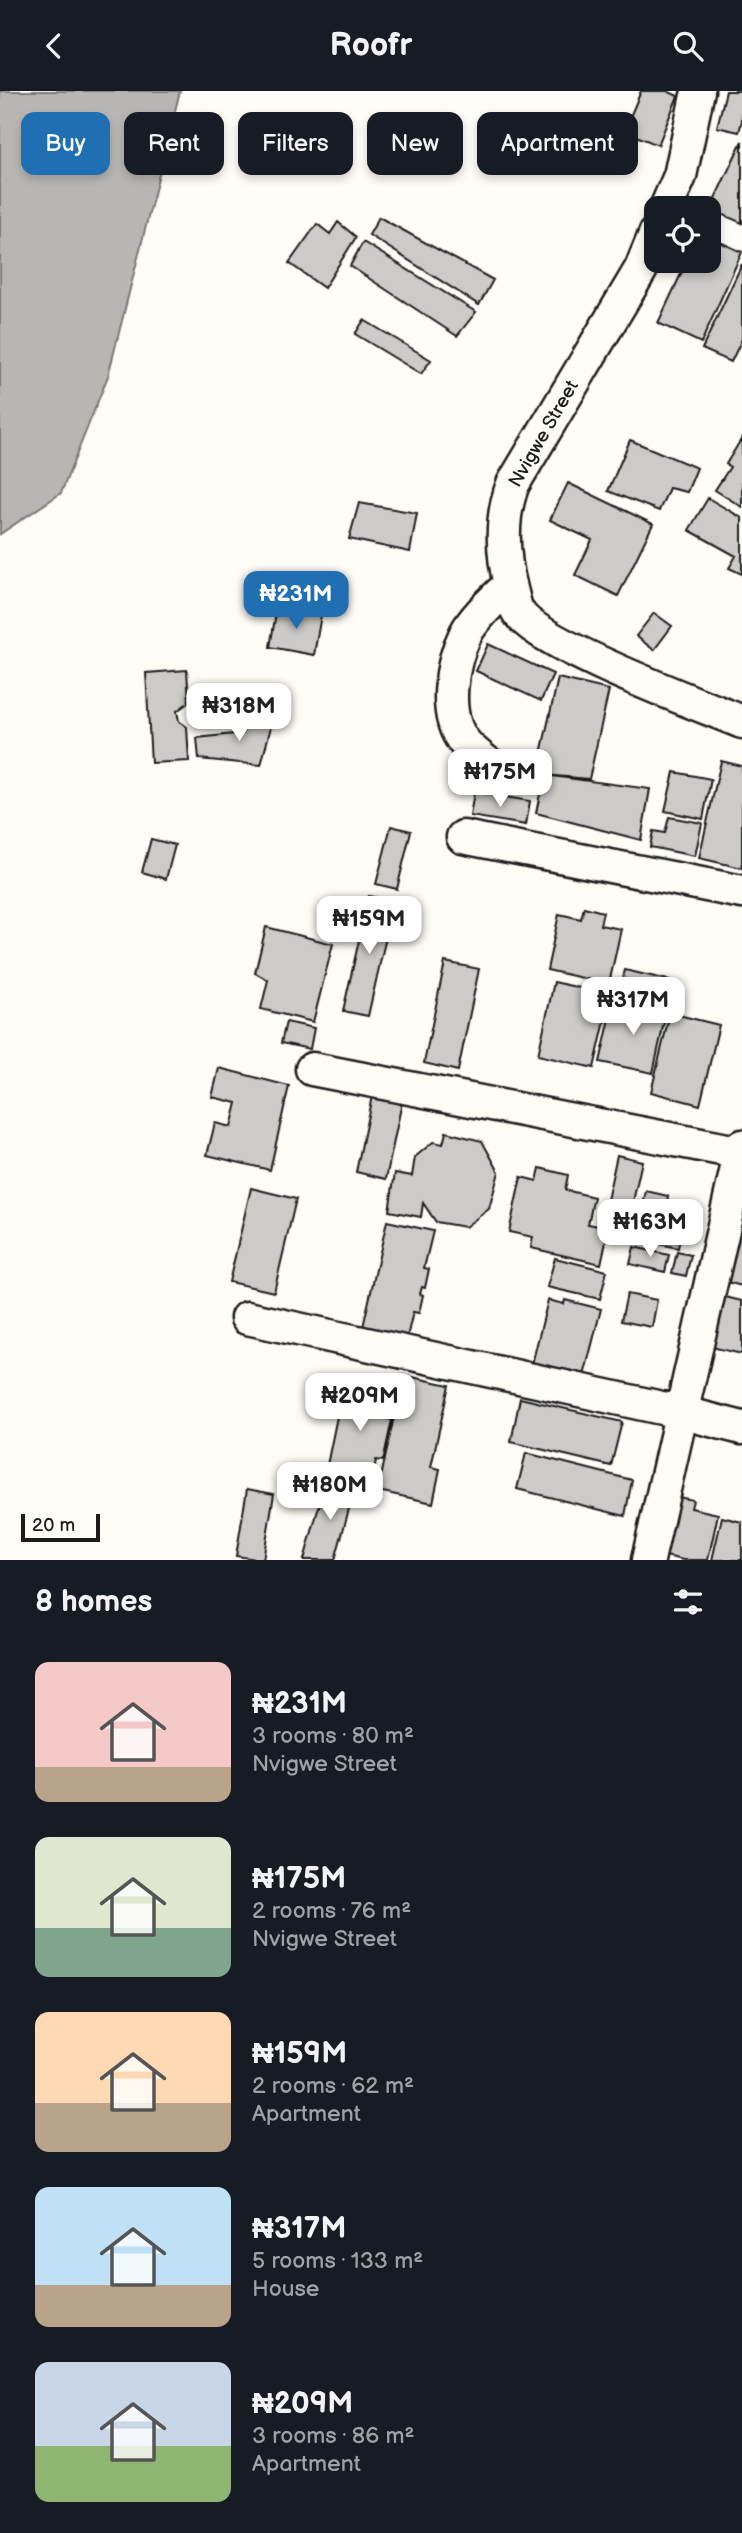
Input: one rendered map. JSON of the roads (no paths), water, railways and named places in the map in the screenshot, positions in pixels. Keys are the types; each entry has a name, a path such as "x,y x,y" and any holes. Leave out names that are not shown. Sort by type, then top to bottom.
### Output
{"street":[{"path":"671,196 680,176 698,91"},
{"name":"Nvigwe Street","path":"644,262 513,484 505,505 503,527 510,584 517,611 536,629 592,659 742,722"},
{"path":"503,775 465,743 452,719 451,693 466,632 510,584"},
{"path":"463,837 742,893"},
{"path":"312,1069 742,1151 648,1560"},
{"path":"247,1318 680,1412 742,1428"}]}
